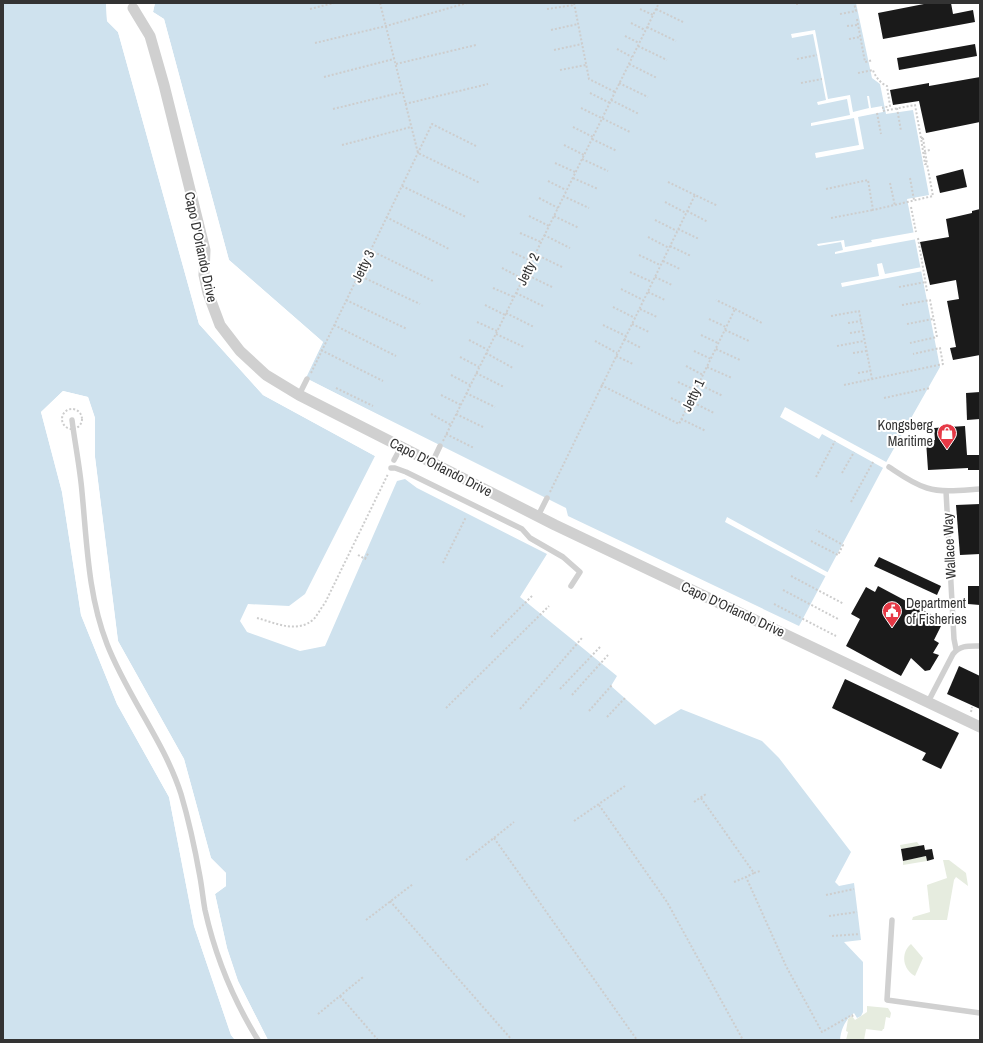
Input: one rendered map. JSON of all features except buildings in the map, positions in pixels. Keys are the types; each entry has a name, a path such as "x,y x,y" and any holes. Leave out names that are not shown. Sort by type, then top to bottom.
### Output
{"street":[{"name":"Capo D'Orlando Drive","path":"133,8 150,36 164,85 205,250 204,275 208,293 220,325 240,351 266,375 299,395 538,516 980,727"}],"lane":[{"path":"299,395 307,379"},
{"path":"72,420 82,491 86,557 97,610 107,643 127,687 149,725 176,779 186,813 212,938 231,986 258,1040"},
{"path":"432,462 440,446"},
{"path":"394,460 401,447"},
{"path":"889,467 907,480 924,487 946,491 980,489"},
{"path":"391,468 396,468 406,472 522,529 530,538 563,557 580,572 571,586"},
{"name":"Wallace Way","path":"946,491 954,639 956,649"},
{"path":"538,516 547,498"},
{"path":"928,702 956,649 963,646 980,646"},
{"path":"892,920 887,1000 980,1013"}],"path":[{"path":"310,8 334,3"},
{"path":"380,3 418,153 480,183"},
{"path":"315,43 386,26 467,3"},
{"name":"Jetty 2","path":"440,446 659,3"},
{"path":"840,14 856,11 854,3"},
{"path":"547,9 574,4 589,79 615,92"},
{"path":"640,9 653,15"},
{"path":"656,9 683,22"},
{"path":"857,19 865,62 874,60"},
{"path":"631,23 645,30"},
{"path":"551,30 578,24"},
{"path":"847,26 858,25"},
{"path":"647,26 676,41"},
{"path":"625,36 667,60"},
{"path":"849,39 860,37"},
{"path":"554,50 582,44"},
{"path":"396,64 476,45"},
{"path":"617,49 632,58"},
{"path":"797,59 818,55"},
{"path":"324,77 394,59"},
{"path":"629,64 657,78"},
{"path":"560,70 586,65"},
{"path":"858,72 873,70 884,85 887,86 890,106 882,108"},
{"path":"801,82 822,78"},
{"path":"619,83 648,97"},
{"path":"405,104 488,84"},
{"path":"333,109 403,92"},
{"path":"590,93 638,114"},
{"path":"883,111 915,105 925,164 927,164"},
{"path":"582,108 630,132"},
{"path":"897,108 901,131"},
{"path":"877,113 880,134"},
{"name":"Jetty 3","path":"307,379 432,124 476,146"},
{"path":"342,145 411,127"},
{"path":"573,127 617,151"},
{"path":"831,218 895,206 933,196 923,138 921,138"},
{"path":"564,145 584,155"},
{"path":"925,151 930,150"},
{"path":"582,159 608,171"},
{"path":"555,163 575,172"},
{"path":"573,178 598,190"},
{"path":"910,178 914,200"},
{"path":"826,189 868,180 873,210"},
{"path":"548,181 566,190"},
{"path":"668,182 718,206"},
{"path":"890,183 895,206"},
{"path":"402,186 466,216"},
{"path":"547,498 695,195"},
{"path":"563,196 589,208"},
{"path":"538,198 558,208"},
{"path":"665,202 708,222"},
{"path":"911,207 916,232"},
{"path":"529,216 549,226"},
{"path":"554,216 579,228"},
{"path":"386,217 449,249"},
{"path":"655,220 699,239"},
{"path":"520,232 541,242"},
{"path":"544,235 570,248"},
{"path":"648,237 691,256"},
{"path":"918,238 928,291"},
{"path":"370,250 433,281"},
{"path":"512,252 531,261"},
{"path":"535,254 562,267"},
{"path":"639,255 660,265"},
{"path":"662,261 680,269"},
{"path":"502,268 523,279"},
{"path":"630,272 652,282"},
{"path":"525,274 552,287"},
{"path":"358,275 420,304"},
{"path":"655,277 672,285"},
{"path":"898,287 926,282"},
{"path":"493,288 514,297"},
{"path":"621,289 643,300"},
{"path":"648,292 664,300"},
{"path":"516,293 543,306"},
{"path":"346,300 408,329"},
{"path":"716,300 762,322"},
{"path":"902,305 930,300 937,337 910,343"},
{"path":"485,305 534,327"},
{"path":"613,307 635,318"},
{"path":"639,308 656,317"},
{"name":"Jetty 1","path":"602,385 679,424 735,310"},
{"path":"831,316 859,311 872,379"},
{"path":"907,324 933,318"},
{"path":"709,319 749,341"},
{"path":"848,323 860,321"},
{"path":"478,322 524,347"},
{"path":"334,324 396,356"},
{"path":"632,324 649,332"},
{"path":"603,325 626,336"},
{"path":"850,333 862,331"},
{"path":"701,335 718,343"},
{"path":"624,339 641,348"},
{"path":"469,340 488,350"},
{"path":"595,341 633,364"},
{"path":"837,346 864,341"},
{"path":"844,385 943,364 940,348 913,354"},
{"path":"716,349 740,360"},
{"path":"321,350 383,381"},
{"path":"694,351 711,359"},
{"path":"853,353 866,351"},
{"path":"486,353 513,368"},
{"path":"460,357 479,367"},
{"path":"686,366 703,374"},
{"path":"707,366 732,378"},
{"path":"858,373 870,371"},
{"path":"476,373 504,387"},
{"path":"451,375 470,385"},
{"path":"678,382 695,390"},
{"path":"698,384 723,396"},
{"path":"336,388 373,406"},
{"path":"884,398 930,388"},
{"path":"466,393 495,407"},
{"path":"441,395 460,405"},
{"path":"671,398 688,406"},
{"path":"690,401 714,413"},
{"path":"431,414 451,425"},
{"path":"456,414 483,427"},
{"path":"681,419 706,431"},
{"path":"898,425 909,431"},
{"path":"446,434 474,448"},
{"path":"816,477 835,441"},
{"path":"842,473 854,452"},
{"path":"851,502 873,462"},
{"path":"257,618 295,628 305,626 315,618 325,603 391,468"},
{"path":"443,563 466,517"},
{"path":"811,541 838,556 844,545 816,530"},
{"path":"358,555 364,559 369,552"},
{"path":"791,576 844,604"},
{"path":"783,590 838,619"},
{"path":"491,637 533,596"},
{"path":"774,604 836,636"},
{"path":"446,708 549,606"},
{"path":"520,709 582,638"},
{"path":"560,689 601,646"},
{"path":"572,696 608,655"},
{"path":"589,711 612,685"},
{"path":"607,718 626,697"},
{"path":"574,822 625,786"},
{"path":"694,802 706,794"},
{"path":"701,798 754,873"},
{"path":"599,804 667,902 743,1040"},
{"path":"466,860 514,822"},
{"path":"494,838 637,1040"},
{"path":"734,882 760,871"},
{"path":"746,877 786,966 822,1032 852,1015 854,1017"},
{"path":"366,920 413,884"},
{"path":"826,895 854,889"},
{"path":"390,901 512,1040"},
{"path":"829,916 857,912"},
{"path":"832,936 860,934"},
{"path":"318,1014 363,977"},
{"path":"340,996 378,1040"}],"shaded area":[{"path":"917,842 920,846 901,849 900,845"},
{"path":"926,856 927,861 903,865 903,861"},
{"path":"943,860 949,860 966,873 968,886 956,877 954,880 947,920 912,920 913,917 930,912 927,885 947,878"},
{"path":"911,944 923,958 915,976 908,970 904,961 905,952"},
{"path":"867,1006 888,1008 891,1013 890,1018 886,1017 884,1029 882,1031 866,1029 864,1040 846,1040 848,1032 846,1031 848,1019 852,1016 855,1020 867,1012"}],"water":[{"path":"3,3 106,3 107,21 118,32 199,324 263,395 375,456 305,594 289,606 248,604 240,621 247,632 300,651 325,646 397,481 405,479 417,488 547,554 520,597 617,676 611,686 655,725 681,709 762,741 779,758 851,852 835,882 839,886 854,883 861,940 844,942 863,962 863,1012 861,1016 857,1018 854,1013 848,1019 842,1028 840,1040 268,1040 238,981 227,948 215,894 226,886 226,873 211,858 184,759 118,641 95,457 95,418 88,397 63,391 41,412 62,492 81,615 117,704 169,797 194,926 231,1035 235,1040 3,1040"},
{"path":"155,3 856,3 872,78 880,84 886,114 913,110 929,195 907,199 940,367 884,466 799,626 568,516 566,508 305,378 323,342 229,260 164,19 153,12"}],"pier":[{"path":"106,3 108,3 109,20 120,32 201,323 264,394 376,454 375,456 263,395 199,324 118,32 107,21"},
{"path":"153,3 155,3 153,12 164,19 229,260 323,342 306,378 392,422 391,423 304,379 303,377 321,343 227,262 162,20 151,12"},
{"path":"815,30 828,99 850,95 853,112 869,108 867,96 869,96 871,108 882,106 883,112 858,117 864,149 816,158 815,153 859,145 854,118 811,126 811,123 850,115 847,99 818,105 817,102 826,100 813,34 792,38 791,34"},
{"path":"916,232 917,239 835,254 835,252 843,250 841,242 818,246 817,244 844,240 845,247 872,242 871,240"},
{"path":"882,263 885,274 922,267 923,271 842,287 841,283 879,276 877,264"},
{"path":"63,391 88,397 95,418 95,457 118,641 184,759 211,858 226,873 226,886 215,894 227,948 238,981 268,1040 266,1040 237,982 225,949 213,894 224,885 224,873 209,859 182,760 116,642 93,457 93,418 86,399 63,393 43,412 64,492 83,615 119,703 171,796 196,925 233,1034 237,1040 235,1040 231,1035 194,926 169,797 117,704 81,615 62,492 41,412"},
{"path":"785,407 888,463 885,469 822,434 819,439 780,417"},
{"path":"727,517 829,573 827,577 725,522"}],"place":[{"name":"Kongsberg Maritime","path":"947,450"},
{"name":"Department of Fisheries","path":"892,628"}]}
